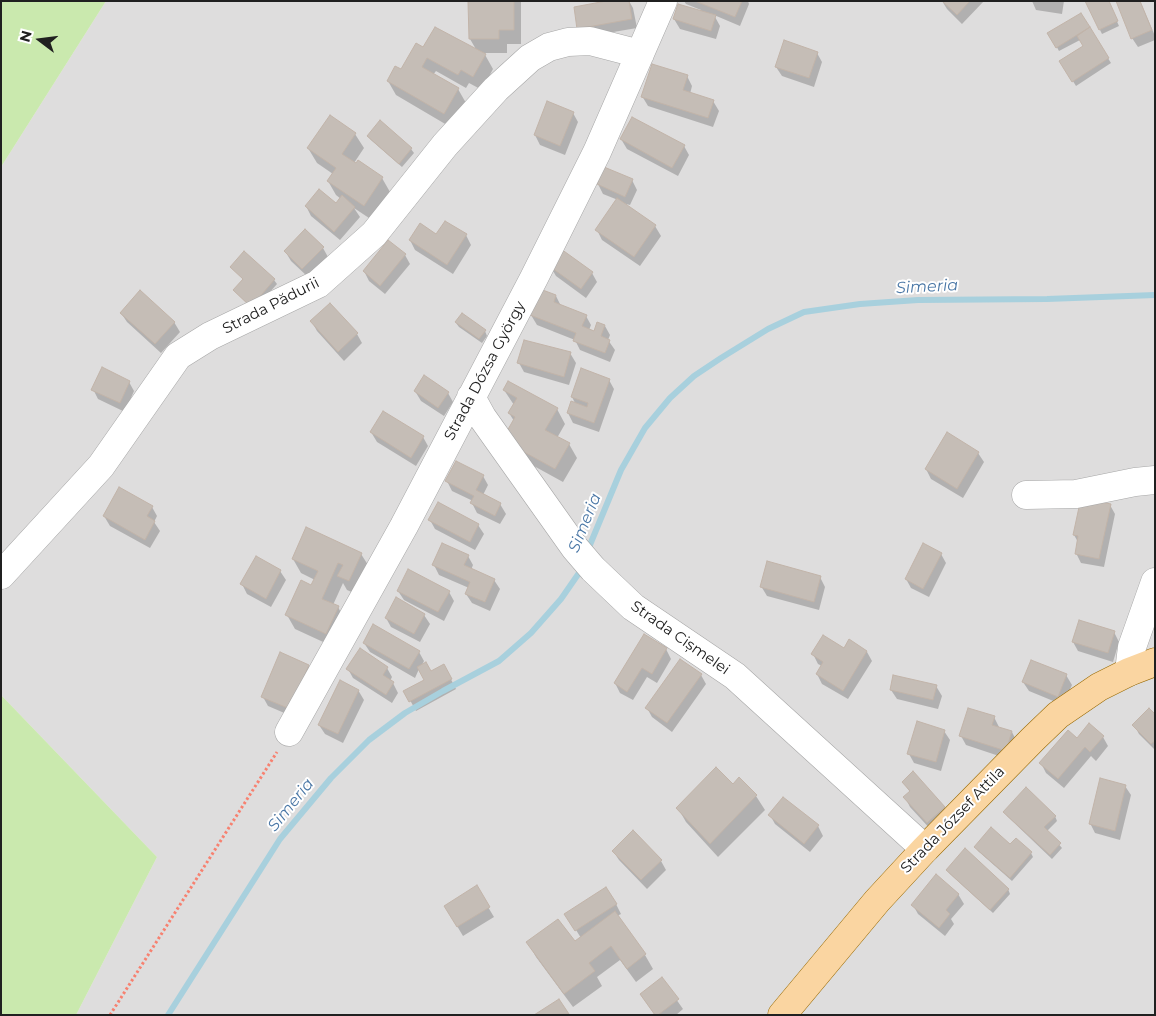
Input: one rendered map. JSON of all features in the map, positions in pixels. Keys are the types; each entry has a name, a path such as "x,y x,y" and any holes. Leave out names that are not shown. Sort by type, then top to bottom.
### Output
{"main road":[{"name":"Strada József Attila","path":"782,1015 864,916 925,849 1026,745 1058,715 1099,687 1128,672 1155,662"}],"street":[{"name":"Strada Dózsa György","path":"290,732 404,526 597,152 663,1"},
{"name":"Strada Pădurii","path":"1,575 101,466 178,356 210,336 318,284 374,234 445,145 496,88 530,58 549,47 568,42 590,41 640,54"},
{"name":"Strada Cișmelei","path":"471,397 482,417 575,548 593,568 633,607 735,676 925,849"},
{"path":"1026,495 1076,494 1135,482 1155,480"},
{"path":"1128,672 1132,647 1155,582"}],"path":[{"path":"110,1015 290,732"}],"shaded area":[{"path":"106,1 1155,1 1155,1015 76,1015 157,857 1,695 1,167"}],"green space":[{"path":"1,1 106,1 1,167"},
{"path":"1,695 157,857 76,1015 1,1015"}],"building":[{"path":"468,1 514,1 514,30 499,30 499,39 469,39"},
{"path":"606,1 629,1 632,19 577,29 574,7"},
{"path":"695,1 742,1 735,17"},
{"path":"942,1 970,1 957,15"},
{"path":"1085,1 1109,1 1118,21 1099,30"},
{"path":"1116,1 1140,1 1152,30 1131,39"},
{"path":"678,4 716,15 711,31 673,19"},
{"path":"1081,13 1090,27 1056,48 1047,33"},
{"path":"435,27 486,54 473,77 461,70 458,75 427,58 422,67 459,88 444,114 387,81 395,66 401,69 416,43 423,47"},
{"path":"1090,27 1109,58 1072,82 1059,61 1083,46 1077,36"},
{"path":"784,40 818,52 809,78 775,67"},
{"path":"652,64 688,75 683,90 714,100 708,118 641,97"},
{"path":"547,101 574,112 560,146 534,135"},
{"path":"330,115 356,133 342,154 356,163 358,160 383,177 364,206 327,181 336,168 307,148"},
{"path":"632,117 685,145 672,168 620,139"},
{"path":"380,120 412,148 399,164 367,136"},
{"path":"604,167 633,179 625,197 597,184"},
{"path":"319,189 336,203 342,195 355,207 334,232 305,206"},
{"path":"617,198 656,225 634,257 595,230"},
{"path":"445,221 467,234 447,265 409,240 420,223 436,234"},
{"path":"305,229 324,247 302,269 284,251"},
{"path":"388,240 406,254 380,286 363,271"},
{"path":"561,249 593,272 581,289 549,266"},
{"path":"244,251 275,279 251,307 233,290 243,279 230,267"},
{"path":"540,289 556,295 554,302 587,315 582,326 594,331 597,322 605,325 601,336 610,340 605,353 573,341 576,333 530,315"},
{"path":"140,290 175,322 155,344 120,313"},
{"path":"330,303 358,333 338,352 310,321"},
{"path":"462,313 486,330 479,339 455,322"},
{"path":"524,340 571,352 564,377 517,363"},
{"path":"102,367 130,381 120,403 91,390"},
{"path":"581,368 610,379 594,423 567,413 571,401 587,407 588,403 571,397"},
{"path":"424,375 449,392 438,408 414,391"},
{"path":"508,381 558,408 545,430 570,443 555,469 502,440 515,417 508,413 517,398 503,390"},
{"path":"383,411 424,436 411,458 370,432"},
{"path":"947,432 979,452 957,489 925,469"},
{"path":"456,461 484,475 476,490 501,503 495,516 470,503 474,496 445,481"},
{"path":"119,487 153,506 147,516 155,521 145,540 103,516"},
{"path":"1081,498 1111,504 1099,559 1075,554 1078,536 1073,535"},
{"path":"438,502 479,524 470,542 428,520"},
{"path":"306,527 362,553 349,581 337,576 343,565 338,563 322,599 339,606 326,634 285,615 301,580 311,585 318,571 292,559"},
{"path":"442,543 469,555 464,565 495,579 485,602 465,594 470,582 432,565"},
{"path":"923,543 942,553 923,589 905,579"},
{"path":"256,556 281,570 266,599 240,584"},
{"path":"767,561 821,576 814,602 760,587"},
{"path":"408,569 450,591 438,612 397,591"},
{"path":"396,597 425,614 414,634 385,618"},
{"path":"1079,620 1115,631 1108,653 1072,642"},
{"path":"373,624 420,651 409,669 363,643"},
{"path":"644,634 667,648 652,674 642,668 627,692 614,683"},
{"path":"823,635 844,648 849,639 867,651 843,691 816,674 823,662 811,654"},
{"path":"360,648 388,667 383,675 394,682 386,695 346,669"},
{"path":"280,652 309,665 290,709 261,697"},
{"path":"680,659 702,674 667,723 645,708"},
{"path":"1031,660 1067,674 1058,697 1022,682"},
{"path":"426,662 431,671 444,664 452,679 409,702 403,691 424,680 417,667"},
{"path":"893,675 937,685 933,700 890,690"},
{"path":"340,680 359,690 338,734 318,725"},
{"path":"968,708 995,716 992,725 1012,731 1006,751 959,736"},
{"path":"1149,708 1155,714 1155,741 1151,744 1132,725"},
{"path":"917,721 945,730 936,762 907,754"},
{"path":"1089,723 1104,736 1090,752 1085,747 1058,779 1039,763 1068,730 1077,738"},
{"path":"716,767 733,784 739,777 757,795 710,844 676,808"},
{"path":"913,771 945,807 927,823 903,797 910,791 902,782"},
{"path":"1100,778 1126,785 1115,831 1089,824"},
{"path":"1026,787 1056,816 1044,827 1061,843 1050,855 1003,812"},
{"path":"783,797 819,825 804,844 768,815"},
{"path":"991,827 1010,844 1016,838 1032,852 1010,878 974,847"},
{"path":"633,830 662,860 641,880 612,851"},
{"path":"965,848 1009,889 990,910 946,870"},
{"path":"936,874 959,894 946,910 950,914 939,928 911,905"},
{"path":"477,885 490,907 457,927 444,906"},
{"path":"606,887 617,904 575,931 564,914"},
{"path":"615,911 646,954 627,969 611,946 589,963 595,971 564,994 526,942 558,919 575,941"},
{"path":"662,977 679,999 658,1015 655,1015 640,994"},
{"path":"559,999 569,1014 534,1015"}],"waterway":[{"name":"Simeria","path":"587,552 621,470 645,428 670,398 694,376 721,358 768,329 804,312 860,304 918,300 1047,299 1155,295"},
{"name":"Simeria","path":"168,1015 280,839 331,778 369,740 405,713 499,661 531,633 561,599 582,566"}]}
